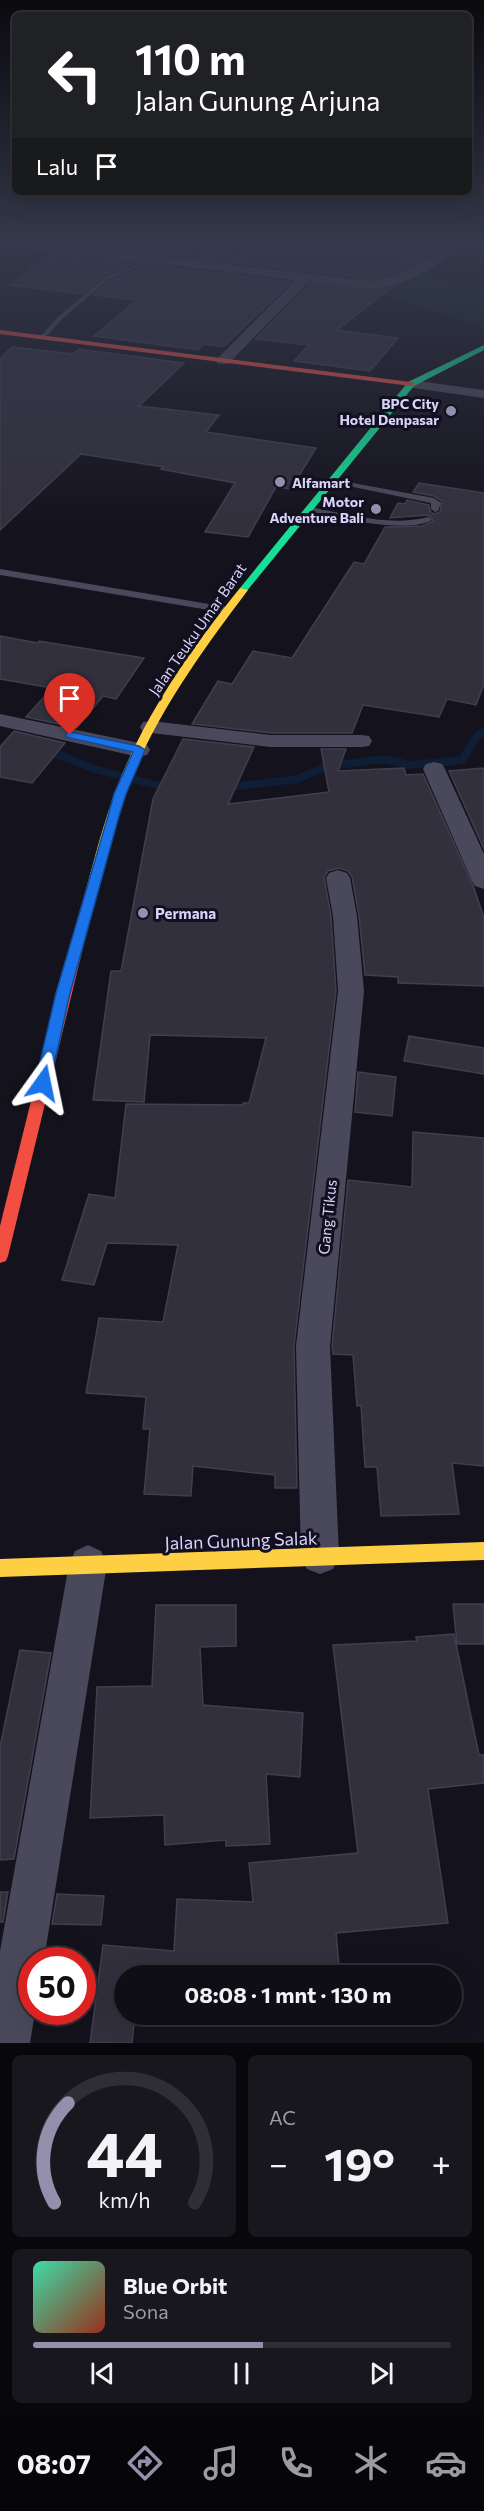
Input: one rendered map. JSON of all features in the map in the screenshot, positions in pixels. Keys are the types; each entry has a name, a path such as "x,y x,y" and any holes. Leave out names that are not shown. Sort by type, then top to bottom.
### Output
{"main road":[{"path":"60,340 411,384"},
{"name":"Jalan Teuku Umar Barat","path":"0,1256 22,1174 63,993 120,794 151,727 170,692 227,610 411,384 484,347"},
{"name":"Jalan Gunung Salak","path":"0,1568 484,1551"}],"street":[{"path":"223,361 243,340"},
{"path":"411,384 484,394"},
{"path":"0,720 138,754"},
{"path":"151,727 270,741 361,741"},
{"path":"434,769 484,881"},
{"name":"Gang Tikus","path":"321,1556 314,1346 351,991 345,916 338,878"},
{"path":"7,2043 88,1564"}],"lane":[{"path":"333,481 434,501 437,503 435,509"},
{"path":"310,510 401,523 420,523 428,520"},
{"path":"0,572 227,610"}],"building":[{"path":"126,340 230,340 223,347 203,344 198,350"},
{"path":"268,340 396,340 370,371 294,361 309,345"},
{"path":"12,347 74,354 79,349 184,363 139,406 219,415 206,432 316,448 291,489 276,487 248,537 205,532 235,483 161,469 164,467 81,454 0,530 0,359"},
{"path":"419,483 484,493 484,684 476,705 447,699 439,717 363,705 352,733 272,733 192,724 218,681 232,684 253,651 292,658 354,562 364,564 385,527 422,526 434,521 428,515 390,518 398,503 405,504 407,500 429,505 430,511 434,514 440,512 442,501 434,496 413,492"},
{"path":"0,636 144,658 116,699 103,696 77,728 26,717 52,688 0,679"},
{"path":"14,731 65,743 32,783 0,777 0,747"},
{"path":"183,739 254,747 228,804 329,792 321,749 346,749 338,771 404,768 406,775 423,774 474,888 484,918 484,986 398,983 398,977 365,975 359,916 352,877 348,871 339,868 328,871 324,877 331,916 336,991 294,1346 297,1488 275,1488 275,1475 193,1466 191,1496 144,1494 150,1429 143,1429 146,1397 86,1393 99,1318 163,1322 178,1245 107,1243 94,1285 62,1280 89,1194 115,1198 126,1104 243,1105 243,1103 249,1103 266,1038 150,1035 144,1102 93,1100 111,971 121,971 153,799"},
{"path":"484,768 484,849 449,771"},
{"path":"409,1036 484,1048 484,1074 404,1061"},
{"path":"358,1072 396,1077 392,1116 355,1112"},
{"path":"413,1132 484,1138 484,1466 452,1463 459,1514 381,1516 377,1467 365,1467 361,1405 357,1406 353,1355 333,1354 332,1346 348,1180 412,1187"},
{"path":"453,1604 484,1604 484,1644 457,1644"},
{"path":"156,1605 236,1605 236,1646 200,1647 203,1705 303,1713 300,1777 266,1774 270,1844 226,1846 226,1840 165,1845 164,1815 90,1818 97,1687 152,1686"},
{"path":"454,1634 479,1755 484,1755 484,1783 428,1789 448,1923 336,1933 339,1965 114,1965 114,2025 134,2025 132,2043 90,2043 92,2025 96,2025 96,1998 103,1945 174,1951 177,1899 253,1902 249,1863 358,1853 333,1645 417,1641 416,1637"},
{"path":"20,1650 51,1653 14,1859 0,1860 0,1747"},
{"path":"0,1892 8,1892 3,1922 0,1922"},
{"path":"57,1894 104,1896 101,1925 52,1924"}],"waterway":[{"path":"222,788 297,779 328,766 385,759 410,765 462,760 478,735 484,732"},
{"path":"45,750 98,770 164,787 173,787"}],"traffic: fast":[{"path":"243,590 411,384 484,347"}],"traffic: slow":[{"path":"83,923 105,842 131,766 173,687 206,637 243,590"},
{"path":"0,1568 484,1551"}],"traffic: jam":[{"path":"66,340 411,384"},
{"path":"0,1256 83,923"}],"place":[{"name":"BPC City Hotel Denpasar","path":"451,411"},
{"name":"Alfamart","path":"280,482"},
{"name":"Motor Adventure Bali","path":"376,509"},
{"name":"Permana","path":"143,913"}],"route":[{"path":"43,1083 63,993 113,816 139,750 70,735"}]}
